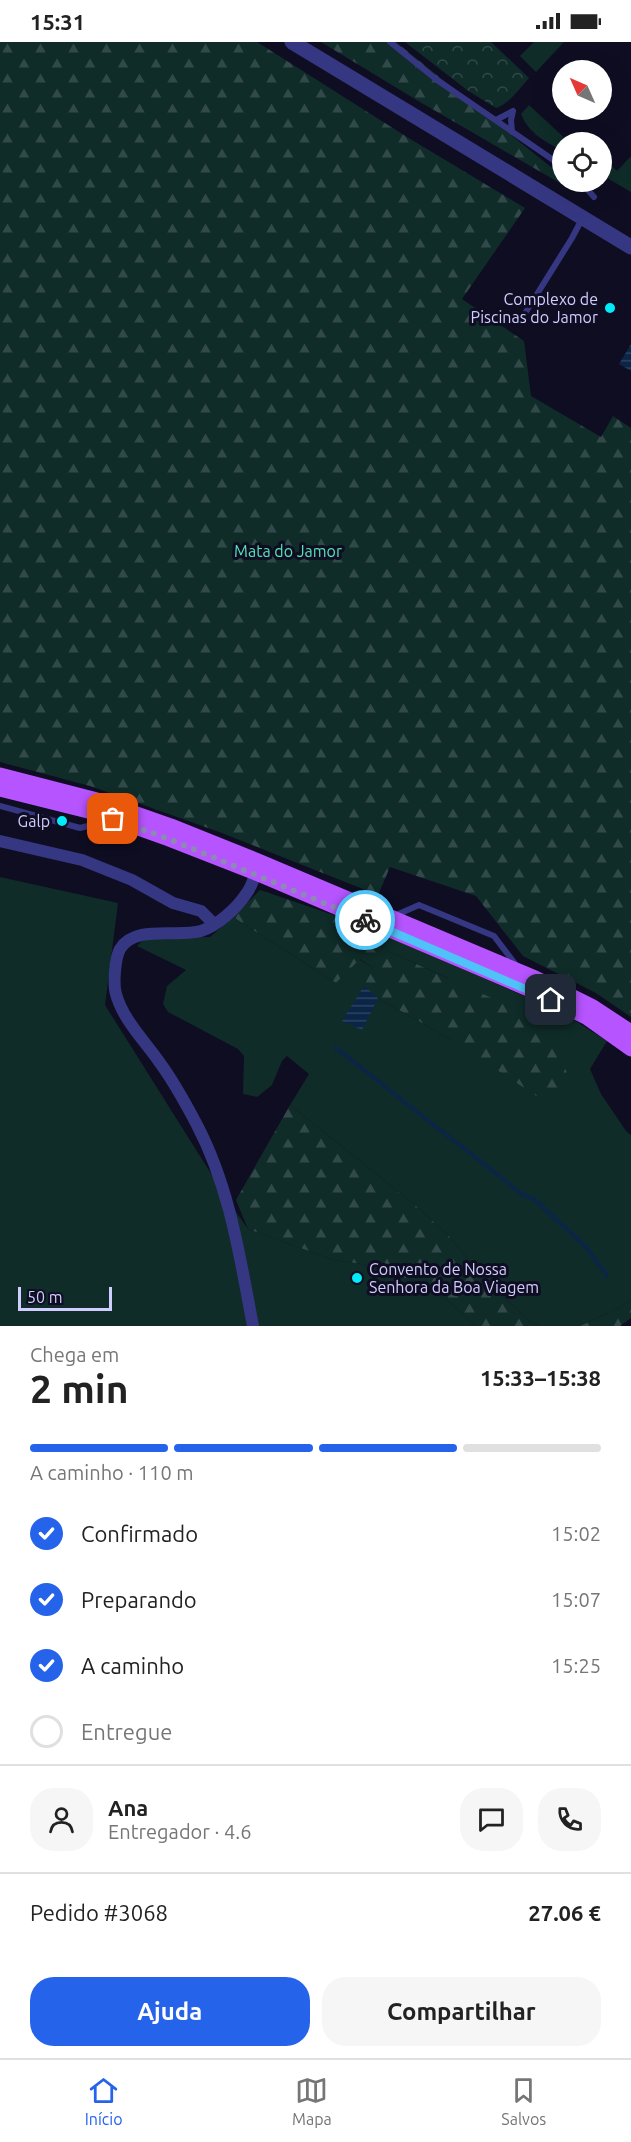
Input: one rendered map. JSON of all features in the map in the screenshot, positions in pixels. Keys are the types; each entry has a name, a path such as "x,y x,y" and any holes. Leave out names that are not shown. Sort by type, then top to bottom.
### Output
{"main road":[{"path":"0,775 97,800 171,826 522,973 593,1007 631,1032"},
{"path":"0,789 113,819 256,873 544,996 586,1017 631,1049"}],"street":[{"path":"292,42 631,247"},
{"path":"0,841 82,860 132,880 173,903 201,911 214,924"},
{"path":"253,1326 227,1199 198,1127 161,1064 122,1009 115,993 114,978 120,951 129,939 160,932 192,933 204,930 226,915 247,894 256,873"}],"lane":[{"path":"390,42 437,80 552,159"},
{"path":"496,120 513,111 512,132"},
{"path":"590,192 594,197"},
{"path":"524,315 582,219"},
{"path":"0,806 80,828 113,819"},
{"path":"391,917 419,905 494,936 522,973"}],"green space":[{"name":"Mata do Jamor","path":"0,42 257,42 525,208 462,299 524,341 531,396 601,437 613,416 631,428 631,1017 596,993 523,956 476,896 390,867 378,895 222,833 90,786 0,762"},
{"path":"321,42 396,42 552,168 552,179"},
{"path":"405,42 491,42 529,78 510,99 496,108 467,90"},
{"path":"534,42 564,42 536,72 520,56"},
{"path":"529,105 558,132 552,132 552,145 528,127 521,114"},
{"path":"631,156 631,192 612,181 612,166 617,171"},
{"path":"0,877 118,903 105,1005 248,1229 334,1260 362,1264 415,1281 446,1299 476,1326 0,1326"},
{"path":"260,890 357,923 390,952 534,1017 553,1040 567,1073 564,1085 547,1103 452,1040 363,988 373,968 360,959 336,983 233,917"},
{"path":"233,917 336,983 359,959 373,968 364,988 452,1040 448,978 390,952 357,923 563,1013 607,1041 590,1069 601,1094 631,1135 631,1300 580,1326 540,1326 529,1321 484,1278 448,1235 414,1204 290,1105 309,1074 287,1056 282,1061 272,1085 257,1097 243,1094 244,1056 238,1049 168,1012 163,1004 167,986 186,970 137,946 145,938 210,937"},
{"path":"290,1105 414,1204 448,1235 484,1278 529,1321 540,1326 476,1326 446,1299 415,1281 362,1264 334,1260 248,1229 236,1200"},
{"path":"631,1300 631,1318 620,1326 580,1326 619,1308"}],"water":[{"path":"631,344 631,371 619,364"},
{"path":"364,986 378,998 362,1030 342,1021"}],"waterway":[{"path":"336,1048 523,1195 534,1199 586,1247 607,1276"}],"way so far":[{"path":"113,819 256,873 365,920"}],"place":[{"name":"Complexo de Piscinas do Jamor","path":"610,308"},
{"name":"Galp","path":"62,821"},
{"name":"Convento de Nossa Senhora da Boa Viagem","path":"357,1278"}],"route":[{"path":"365,920 551,1000"}]}
